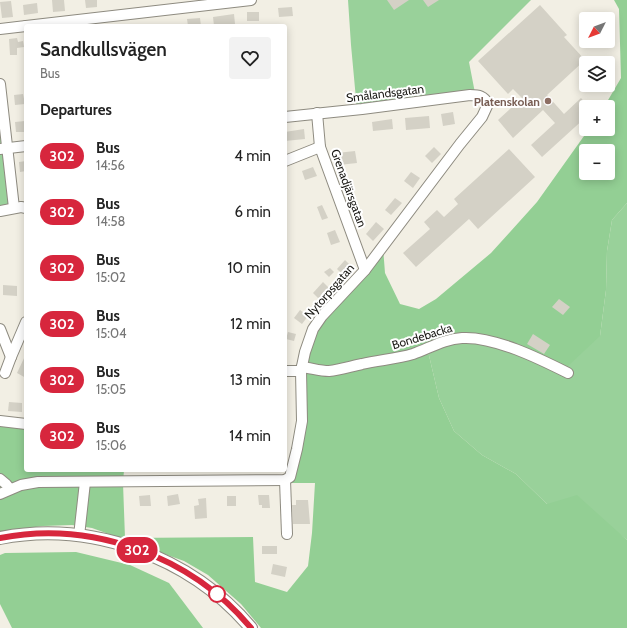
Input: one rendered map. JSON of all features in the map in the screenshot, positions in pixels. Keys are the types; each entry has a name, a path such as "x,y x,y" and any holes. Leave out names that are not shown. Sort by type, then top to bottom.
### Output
{"street":[{"path":"43,24 251,0"},
{"path":"0,29 24,26"},
{"path":"0,84 4,148 14,208"},
{"name":"Smålandsgatan","path":"287,117 470,95 478,95 486,99"},
{"name":"Nytorpsgatan","path":"285,480 290,477 292,473 302,421 302,369 308,341 313,329 322,316 365,270 482,117 488,104 486,99"},
{"name":"Grenadjärsgatan","path":"317,113 320,147 365,270"},
{"path":"4,148 24,146"},
{"path":"287,160 320,147"},
{"path":"0,211 14,208 24,208"},
{"path":"5,373 24,327"},
{"path":"0,329 11,357"},
{"name":"Bondebacka","path":"287,371 302,369 330,371 375,361 398,358 448,339 463,338 478,339 502,345 526,353 568,373"},
{"path":"0,421 24,424"},
{"path":"0,479 10,490"},
{"path":"0,494 21,485 38,482 285,480 287,534"},
{"path":"79,536 85,482"},
{"path":"0,538 32,534 79,536 102,539 131,547 172,565 201,582 236,611 251,628"}],"green space":[{"path":"348,0 531,0 469,62 475,93 357,110"},
{"path":"614,0 627,0 627,203 612,220 607,251 606,290 600,336 567,367 491,340 456,338 427,347 439,398 454,431 482,455 516,474 547,504 577,495 627,540 627,628 261,628 241,604 208,575 184,561 92,528 72,525 43,526 0,532 0,423 24,426 24,472 124,472 125,538 253,537 255,582 287,592 308,566 312,533 315,483 281,483 291,472 313,325 383,247 385,273 400,304 419,309 436,299 491,253 537,202 584,136 615,136 615,100 608,100 613,92 615,92 615,88 621,78 619,9"},
{"path":"0,100 13,209 0,211"},
{"path":"627,203 627,540 622,536 547,504 516,474 482,455 454,431 439,398 427,347 456,338 600,336 606,290 607,251 612,220"},
{"path":"76,552 130,565 169,583 203,628 12,628 0,604 0,555 5,553"}],"building":[{"path":"52,0 64,0 65,11 53,12"},
{"path":"85,0 97,0 97,7 86,8"},
{"path":"387,0 409,0 394,10"},
{"path":"423,0 439,0 428,7"},
{"path":"11,1 13,17 2,18 0,2"},
{"path":"37,3 38,13 24,15 23,5"},
{"path":"540,5 567,35 564,37 581,56 579,56 579,66 547,95 564,114 581,98 583,100 579,100 579,123 542,157 531,145 555,123 543,110 513,138 498,120 522,98 513,89 508,94 478,61"},
{"path":"292,7 293,16 279,17 278,8"},
{"path":"247,12 259,12 259,21 247,21"},
{"path":"234,14 235,24 214,24 213,17"},
{"path":"200,18 201,24 188,24 187,19"},
{"path":"17,38 18,42 23,41 24,47 17,48 17,55 10,55 9,39"},
{"path":"23,94 24,104 15,105 14,95"},
{"path":"453,112 455,124 443,126 441,114"},
{"path":"429,116 430,128 406,130 405,118"},
{"path":"392,119 393,129 373,131 372,122"},
{"path":"24,121 24,132 16,132 15,122"},
{"path":"304,129 305,139 287,141 287,132"},
{"path":"434,147 441,154 432,163 425,156"},
{"path":"509,149 535,177 478,229 469,219 416,267 403,253 430,229 424,222 437,210 444,217 458,204 454,199"},
{"path":"355,151 357,163 339,165 337,153"},
{"path":"24,161 24,171 20,172 19,162"},
{"path":"313,167 317,176 305,180 302,171"},
{"path":"411,172 420,178 413,188 404,181"},
{"path":"395,198 402,203 391,215 385,210"},
{"path":"322,205 328,218 322,220 317,207"},
{"path":"376,222 384,229 373,241 366,234"},
{"path":"335,230 340,242 331,245 327,233"},
{"path":"345,260 352,267 344,276 337,269"},
{"path":"330,268 334,272 329,277 324,272"},
{"path":"323,282 330,289 320,300 313,293"},
{"path":"3,285 17,286 17,296 3,295"},
{"path":"559,299 570,307 563,315 552,307"},
{"path":"300,310 308,316 302,324 294,318"},
{"path":"288,332 296,334 294,341 287,339"},
{"path":"533,334 550,345 544,354 527,344"},
{"path":"24,358 24,377 17,373"},
{"path":"9,402 22,403 22,412 8,411"},
{"path":"178,494 180,504 168,506 167,496"},
{"path":"150,495 151,506 140,506 139,496"},
{"path":"258,495 269,495 270,508 262,508 262,505 259,505"},
{"path":"227,496 236,496 236,506 227,506"},
{"path":"206,498 207,518 195,519 194,506 199,505 198,499"},
{"path":"296,500 308,500 310,524 293,524 292,505 296,505"},
{"path":"262,546 277,546 277,554 262,554"},
{"path":"273,564 287,567 285,577 271,574"}],"bus line":[{"name":"302","path":"0,538 32,534 79,536 102,539 131,547 158,558 186,572 201,582 236,611 251,628"}],"place":[{"name":"Platenskolan","path":"548,101"}]}
